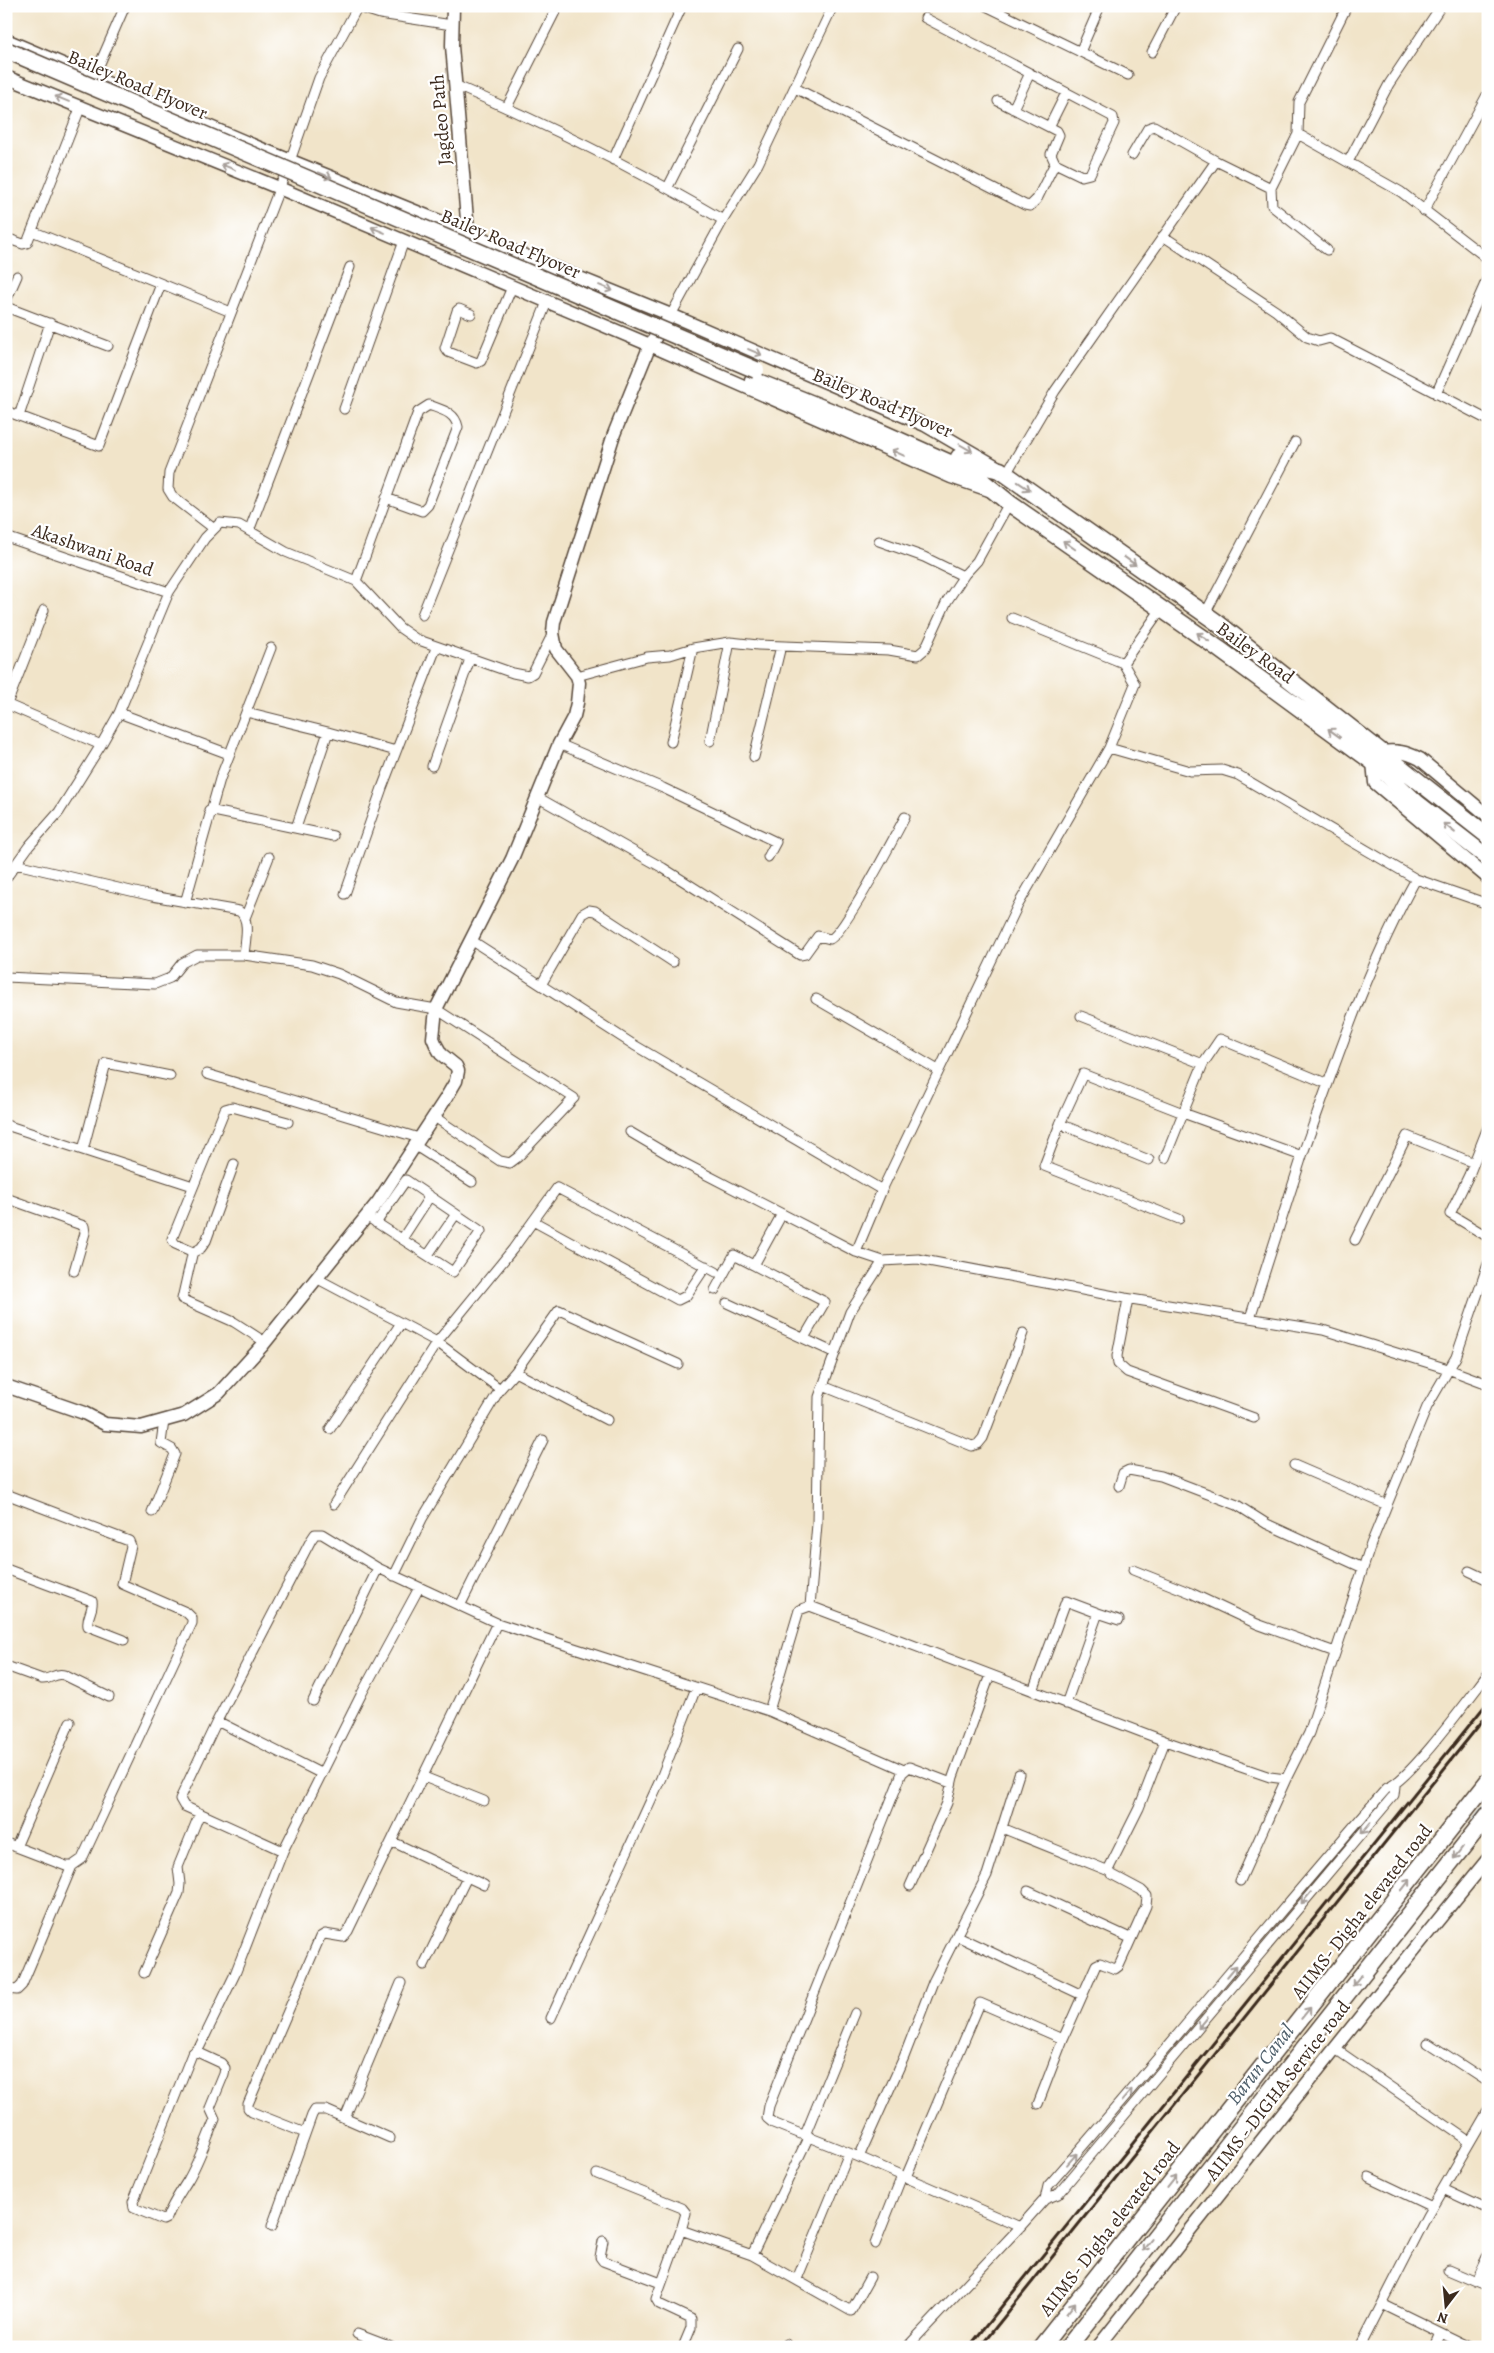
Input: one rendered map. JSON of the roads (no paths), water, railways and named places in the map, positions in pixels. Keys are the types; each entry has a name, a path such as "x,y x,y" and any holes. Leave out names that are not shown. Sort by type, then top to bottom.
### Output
{"highway":[{"name":"Bailey Road Flyover","path":"6,50 755,375 972,474 992,490"},
{"name":"Bailey Road Flyover","path":"6,62 755,375 976,464 1003,472"},
{"path":"1003,472 1205,614 1377,757 1488,836"},
{"name":"Bailey Road","path":"992,490 1377,757 1418,803 1488,858"},
{"name":"AIIMS- Digha elevated road","path":"1041,2347 1488,1781"},
{"name":"AIIMS- Digha elevated road","path":"1068,2347 1488,1814"}],"main road":[{"name":"Jagdeo Path","path":"453,6 452,25 468,231"},
{"path":"6,40 290,161 468,231 671,315 925,425 1003,472"},
{"path":"6,76 82,106 650,344 951,477 992,490"},
{"path":"433,253 446,223"},
{"path":"497,280 512,250"},
{"path":"6,1386 84,1414 105,1424 141,1427 184,1415 219,1393 265,1342 316,1278 371,1219 458,1076 456,1066 442,1054 433,1038 436,1009 512,859 559,744 574,716 578,691 577,676 556,649 553,633 554,622 614,434 650,344 671,315"},
{"path":"1488,816 1420,759 1409,753 1396,750 1377,757 1375,782 1488,878"},
{"name":"AIIMS - DIGHA Service road","path":"1098,2347 1334,2048 1488,1859"}],"street":[{"path":"94,77 125,6"},
{"path":"507,107 558,6"},
{"path":"613,160 682,6"},
{"path":"671,315 724,220 758,164 833,6"},
{"path":"986,6 1128,75"},
{"path":"1080,52 1100,6"},
{"path":"1152,52 1176,6"},
{"path":"1327,250 1272,206 1272,188 1298,134 1298,102 1347,6"},
{"path":"1348,162 1389,84 1440,6"},
{"path":"213,528 173,497 168,489 169,473 290,161 319,78 357,7 389,16 452,25"},
{"path":"925,18 1113,117 1114,123 1089,176 1082,176 1055,163 1051,154 1059,135 1057,131 998,101"},
{"path":"668,187 738,49"},
{"path":"1013,109 1030,73"},
{"path":"457,86 507,107 668,187 724,220"},
{"path":"795,88 1025,205 1030,206 1036,199 1055,163"},
{"path":"1049,127 1066,93"},
{"path":"1424,211 1488,93"},
{"path":"6,238 26,244 82,106"},
{"path":"1132,155 1148,128 1154,126 1216,161 1272,188"},
{"path":"1298,134 1401,192 1488,259"},
{"path":"1003,472 1055,390 1216,161"},
{"path":"32,232 231,312"},
{"path":"1163,236 1276,311 1307,337 1319,341 1330,338 1488,420"},
{"path":"344,409 404,241"},
{"path":"249,531 350,267"},
{"path":"6,302 17,276"},
{"path":"1436,394 1488,276"},
{"path":"6,411 99,446 161,284"},
{"path":"471,314 459,309 457,311 445,348 448,352 477,363 481,360 512,287"},
{"path":"422,615 548,302"},
{"path":"6,307 108,346"},
{"path":"19,416 50,323"},
{"path":"356,581 386,498 418,412 429,405 456,418 458,427 428,505 422,511 386,498"},
{"path":"1205,614 1295,442"},
{"path":"577,676 648,657 670,655 693,648 730,642 889,650 918,655 924,652 947,601 963,576 977,561 1009,503"},
{"path":"6,878 29,846 59,812 101,745 119,712 169,592 213,528 220,523 239,526 286,552 356,581 400,628 416,639 436,648 512,673 528,676 536,668 553,633"},
{"name":"Akashwani Road","path":"6,537 169,592"},
{"path":"879,541 924,557 963,576"},
{"path":"1123,663 1161,609"},
{"path":"44,610 6,704 101,745"},
{"path":"856,1252 882,1190 938,1070 1018,905 1109,748 1136,684 1123,663 1012,618"},
{"path":"710,741 730,642"},
{"path":"754,757 781,646"},
{"path":"185,903 209,810 229,754 272,648"},
{"path":"345,894 436,648"},
{"path":"671,742 693,648"},
{"path":"432,766 470,659"},
{"path":"119,712 229,754"},
{"path":"246,712 328,732 396,752"},
{"path":"296,828 328,732"},
{"path":"559,744 663,788 776,842 768,857"},
{"path":"1109,748 1190,771 1222,770 1238,775 1416,880 1485,903 1488,902"},
{"path":"537,797 664,868 800,955 805,954 818,936 830,939 835,937 851,913 905,817"},
{"path":"209,810 333,836"},
{"path":"244,955 245,918 269,857"},
{"path":"16,864 185,903 233,909 244,914 245,918"},
{"path":"1250,1318 1302,1156 1366,982 1393,920 1416,880"},
{"path":"541,985 582,914 589,910 595,911 673,962"},
{"path":"471,940 634,1045 882,1190"},
{"path":"6,977 155,984 170,978 190,958 212,954 244,955 312,965 340,974 396,1002 436,1009 574,1098 510,1163 500,1161 433,1116"},
{"path":"816,999 938,1070"},
{"path":"1081,1016 1203,1064"},
{"path":"1165,1158 1203,1064 1220,1039 1328,1084"},
{"path":"83,1150 106,1063 170,1076"},
{"path":"207,1074 417,1142 472,1182"},
{"path":"1179,1219 1044,1166 1060,1124 1083,1074 1302,1156"},
{"path":"192,1253 175,1244 172,1239 226,1108 232,1107 288,1122"},
{"path":"1060,1124 1149,1160"},
{"path":"6,1125 193,1186"},
{"path":"1488,1127 1484,1150 1474,1163 1450,1214 1488,1237"},
{"path":"630,1132 674,1158 856,1252 883,1261 918,1259 1128,1299 1323,1330 1448,1369 1488,1384"},
{"path":"1355,1240 1407,1136 1474,1163"},
{"path":"192,1253 202,1248 206,1241 234,1164"},
{"path":"406,1180 481,1231 453,1272 371,1219 406,1180"},
{"path":"334,1504 437,1342 513,1249 556,1188 716,1272"},
{"path":"402,1238 430,1196"},
{"path":"6,1198 84,1226 85,1233 74,1271"},
{"path":"428,1255 456,1214"},
{"path":"754,1265 782,1214"},
{"path":"534,1221 678,1300 684,1298 706,1266"},
{"path":"192,1253 182,1299 234,1322 265,1342"},
{"path":"715,1290 734,1255 825,1302 804,1338"},
{"path":"810,1606 817,1524 820,1397 850,1312 883,1261"},
{"path":"1240,1880 1309,1733 1363,1568 1387,1505 1427,1407 1456,1358 1488,1264"},
{"path":"316,1278 437,1342 500,1389"},
{"path":"1128,1299 1117,1356 1120,1367 1127,1372 1254,1418"},
{"path":"728,1303 835,1353"},
{"path":"394,1576 422,1519 500,1389 515,1372 559,1310 678,1364"},
{"path":"330,1429 401,1323"},
{"path":"823,1386 972,1446 978,1444 983,1438 1023,1333"},
{"path":"515,1372 608,1420"},
{"path":"152,1512 174,1457 174,1451 163,1445 160,1440 164,1421"},
{"path":"460,1606 543,1440"},
{"path":"1294,1465 1387,1505"},
{"path":"1119,1486 1123,1473 1129,1470 1161,1476 1237,1506 1268,1524 1363,1568"},
{"path":"6,1494 129,1541 131,1546 122,1584 186,1612 192,1618 191,1628 86,1853 78,1864 72,1866 60,1864 6,1843"},
{"path":"284,1851 182,1805 180,1799 217,1721 311,1540 316,1534 322,1534 394,1576 497,1623 770,1711 904,1770 912,1768 952,1783"},
{"path":"313,1701 378,1568"},
{"path":"6,1569 92,1601 93,1606 87,1621 88,1626 124,1640"},
{"path":"1133,1570 1191,1593 1257,1624 1335,1652"},
{"path":"1469,1571 1488,1580"},
{"path":"195,2051 221,2063 225,2068 224,2074 210,2108 215,2119 188,2179 171,2207 167,2218 163,2220 134,2208 133,2202 192,2054 195,2051 200,2046 235,1974 284,1851 419,1588"},
{"path":"1033,1691 1066,1600 1119,1620"},
{"path":"770,1711 799,1610 810,1606 1165,1741 1270,1777 1286,1779"},
{"path":"1066,1704 1098,1613"},
{"path":"305,2133 252,2112 248,2108 248,2104 320,1937 325,1934 343,1937 347,1934 497,1623"},
{"path":"6,1666 42,1679 48,1679 58,1674 64,1675 109,1696"},
{"path":"907,2346 1045,2199 1058,2194 1394,1795 1395,1786 1447,1727 1488,1674"},
{"path":"910,1886 947,1803 952,1783 990,1675"},
{"path":"552,2018 661,1778 696,1688"},
{"path":"217,1721 322,1774"},
{"path":"16,1847 70,1722"},
{"path":"1109,1871 1139,1808 1165,1741"},
{"path":"904,1770 767,2111 767,2118 772,2123 859,2157 1020,2227"},
{"path":"859,2157 904,2057 933,1982 987,1875 1019,1774"},
{"path":"424,1777 484,1801"},
{"path":"144,1973 179,1893 178,1867 200,1813"},
{"path":"1002,1828 1109,1871 1114,1876 1141,1890 1147,1896 1146,1906 1118,1968 1098,1964 1063,2039 1038,2104"},
{"path":"392,1842 484,1885"},
{"path":"6,1989 16,1990 22,1985 72,1866"},
{"path":"424,1965 467,1877"},
{"path":"1028,1891 1130,1938"},
{"path":"956,1936 1082,1995"},
{"path":"345,2118 401,1983"},
{"path":"875,2244 980,2003 1063,2039"},
{"path":"752,2255 807,2136 855,2013"},
{"path":"1428,2043 1488,2082"},
{"path":"1334,2048 1470,2142"},
{"path":"272,2226 312,2115 318,2109 345,2118 390,2138"},
{"path":"1360,2347 1432,2207 1488,2111"},
{"path":"797,2279 849,2153"},
{"path":"597,2174 682,2208 686,2213 661,2283 657,2302 692,2319 691,2328 683,2347"},
{"path":"1369,2177 1432,2207"},
{"path":"1443,2189 1488,2210"},
{"path":"681,2230 752,2255 851,2311 870,2277"},
{"path":"603,2242 600,2257 603,2261 661,2283"},
{"path":"1476,2282 1488,2257"},
{"path":"1448,2270 1488,2288"},
{"path":"1382,2304 1470,2347"},
{"path":"1435,2347 1441,2333"},
{"path":"357,2334 381,2345 391,2347"}],"waterway":[{"name":"Barun Canal","path":"1476,1819 1488,1804"}],"railway":[{"path":"969,2347 1488,1702"},
{"path":"980,2347 1488,1714"}]}
